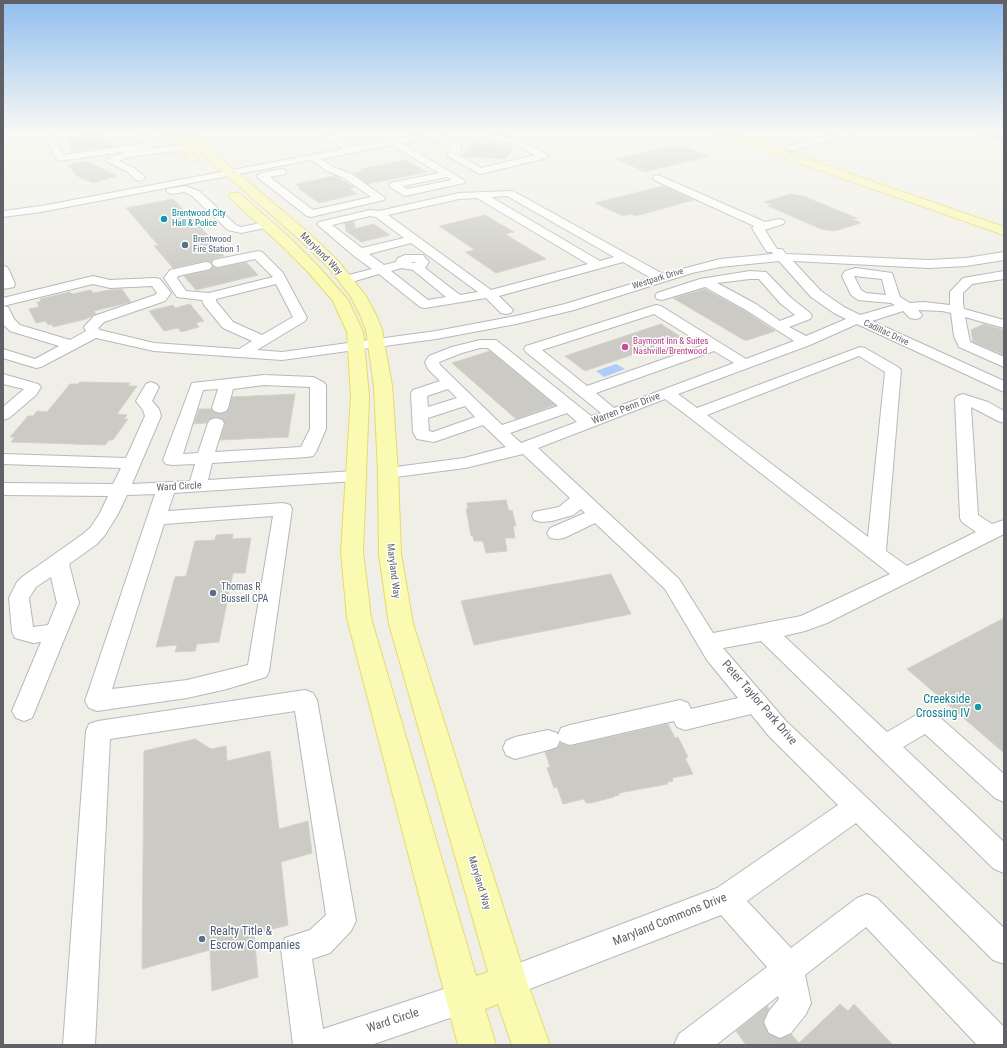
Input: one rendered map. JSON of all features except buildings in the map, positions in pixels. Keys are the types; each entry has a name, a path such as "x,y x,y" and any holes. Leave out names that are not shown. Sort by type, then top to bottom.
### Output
{"main road":[{"name":"Maryland Way","path":"218,181 286,242 314,270 340,300 365,337 383,386 388,473 390,554 401,624 509,982 531,1045"},
{"name":"Maryland Way","path":"239,181 292,226 334,265 358,296 369,317 365,337 360,397 352,552 359,618 477,1045"},
{"path":"859,181 1004,231"},
{"path":"888,181 1004,220"},
{"path":"980,223 996,233 1000,238 1002,249"},
{"path":"266,225 292,226"},
{"path":"355,476 388,473"},
{"path":"465,998 509,982"}],"street":[{"path":"142,181 154,193 160,193 198,181"},
{"path":"268,181 311,214 380,198 355,181"},
{"path":"417,181 394,186 405,193 460,181"},
{"name":"Cadillac Drive","path":"665,181 768,225 781,247 822,299 857,320 1004,387"},
{"path":"87,200 84,194 86,192 105,186"},
{"path":"182,186 195,193 232,228 241,230 266,225"},
{"path":"3,214 149,189"},
{"path":"462,207 484,198 508,193 661,278"},
{"path":"359,223 384,218 448,198 484,198 598,264"},
{"path":"404,220 384,218 370,213 323,224 424,304 490,294 624,258"},
{"path":"384,218 490,294 506,310"},
{"path":"538,230 562,224"},
{"path":"330,230 345,226"},
{"path":"358,252 413,239"},
{"path":"387,245 458,299"},
{"name":"Westpark Drive","path":"365,337 506,310 557,298 666,265 712,254 781,247 914,255 1002,249"},
{"name":"Westpark Drive","path":"365,337 436,335 516,320 569,307 661,278 781,247 929,264 966,262 1002,249"},
{"path":"197,486 218,416 238,369 263,340 300,318 279,276 258,255 174,274 170,278 182,294 209,297 280,279"},
{"path":"345,280 436,256"},
{"path":"666,265 680,273"},
{"path":"3,270 9,284 3,285"},
{"path":"662,296 705,282 750,275 762,275 785,300 805,316 778,326"},
{"path":"1004,275 968,281 957,292 956,312 964,344 978,352 1004,363"},
{"path":"3,302 93,280 110,284 155,282 164,293 160,298 99,319 91,327 94,333"},
{"path":"705,282 751,308 805,342"},
{"path":"209,297 208,302 228,325 263,340"},
{"path":"894,299 911,311 944,314 956,312 974,315 1004,324"},
{"path":"612,414 531,349 656,309 745,364"},
{"path":"3,310 8,321 16,328 70,346"},
{"path":"878,329 911,311"},
{"name":"Warren Penn Drive","path":"388,473 458,464 522,449 805,342 857,320 911,311"},
{"path":"3,353 36,364 94,333 238,369 264,380 313,382 318,385 318,429 307,452 172,460 197,386 238,369 282,356 365,337"},
{"name":"Peter Taylor Park Drive","path":"569,407 491,343 480,344 457,350 434,359 432,362 433,366 500,431 580,497 672,584 715,654 777,728 1004,949"},
{"path":"585,392 716,346"},
{"path":"695,414 860,351 893,370 876,553"},
{"path":"3,379 18,382 33,388 3,415"},
{"path":"451,383 419,393 423,435 430,437 487,418"},
{"path":"56,632 29,635 23,632 19,598 24,587 29,582 90,539 98,531 109,514 153,416 151,409 144,400 151,387"},
{"path":"667,393 905,575"},
{"path":"998,530 969,518 963,399 982,405 1004,418"},
{"path":"420,415 468,400"},
{"path":"500,431 569,407 589,423"},
{"path":"258,483 264,455"},
{"path":"3,459 132,463"},
{"name":"Ward Circle","path":"3,489 78,491 120,490 258,483 355,476"},
{"path":"157,518 283,509 258,671 227,680 187,688 97,701 166,488"},
{"path":"541,516 566,511 574,505 580,497"},
{"path":"558,533 598,514"},
{"path":"708,642 766,632 820,618 998,530"},
{"path":"24,711 68,603 58,562"},
{"path":"766,632 1004,860"},
{"path":"79,1045 98,731 305,700 341,921 319,942 296,949 309,1045"},
{"path":"514,748 559,738 756,703"},
{"path":"885,745 927,721 1004,790"},
{"name":"Maryland Commons Drive","path":"509,982 726,899 858,806"},
{"path":"726,899 789,969 795,1003 780,1022"},
{"path":"691,1045 867,908 999,1045"},
{"name":"Ward Circle","path":"322,1045 465,998"}],"water":[{"path":"616,364 625,369 604,377 596,371"}],"tunnel":[{"path":"345,226 359,223"},
{"path":"216,423 220,408"},
{"path":"756,1045 780,1022"}],"place":[{"name":"Brentwood City Hall & Police","path":"164,219"},
{"name":"Brentwood Fire Station 1","path":"185,245"},
{"name":"Baymont Inn & Suites Nashville/Brentwood","path":"625,347"},
{"name":"Thomas R Bussell CPA","path":"213,593"},
{"name":"Creekside Crossing IV","path":"978,707"},
{"name":"Realty Title & Escrow Companies","path":"202,939"}]}
